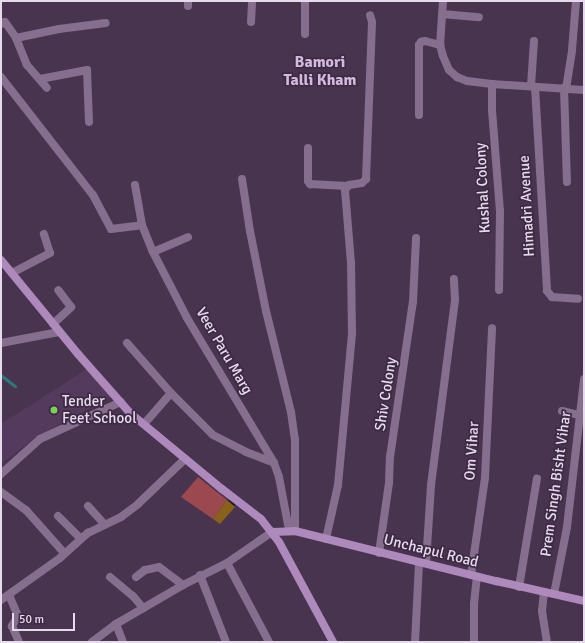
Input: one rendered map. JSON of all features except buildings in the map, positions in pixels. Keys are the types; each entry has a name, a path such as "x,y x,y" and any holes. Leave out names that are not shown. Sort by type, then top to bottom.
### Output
{"street":[{"path":"251,22 252,1"},
{"path":"305,34 306,1"},
{"path":"443,1 440,45 443,56 450,70 457,77 468,81 492,84 584,90"},
{"path":"567,182 565,89 572,50 576,1"},
{"path":"442,14 479,17"},
{"path":"308,148 308,181 310,184 347,186 362,183 366,179 372,45 372,22 370,15"},
{"path":"1,22 2,24 6,22 16,38 27,65 47,88"},
{"path":"16,38 59,29 106,23"},
{"path":"419,115 420,45 421,42 425,41 440,45"},
{"name":"Himadri Avenue","path":"534,41 533,86 547,292 552,297 578,299"},
{"path":"40,79 87,70 90,122"},
{"path":"1,77 89,190 111,229 142,225"},
{"name":"Kushal Colony","path":"492,84 492,110 500,211 499,290"},
{"path":"242,179 253,246 291,412 295,439 292,531"},
{"name":"Veer Paru Marg","path":"135,185 142,225 153,252 187,318 274,463 279,477 292,531"},
{"path":"326,539 338,485 352,333 352,284 347,186"},
{"path":"12,273 50,253 44,234"},
{"path":"153,252 188,237"},
{"name":"Shiv Colony","path":"379,553 389,483 390,457 413,302 416,238"},
{"path":"1,260 53,324 121,402 185,459 261,519 279,542 333,642"},
{"path":"415,642 431,485 455,300 454,279"},
{"path":"53,324 71,308 58,290"},
{"name":"Om Vihar","path":"474,642 474,576 485,478 492,328"},
{"path":"1,343 60,332"},
{"path":"127,343 171,393 213,435 246,452 274,463"},
{"name":"Prem Singh Bisht Vihar","path":"554,594 567,527 584,379"},
{"path":"144,424 171,393"},
{"path":"2,471 40,439 121,402"},
{"path":"562,411 579,415"},
{"path":"1,600 37,576 64,554 80,538 104,524 121,517 138,504 185,459"},
{"path":"519,586 537,478"},
{"path":"1,492 26,510 64,554"},
{"path":"88,506 104,524"},
{"path":"58,516 80,538"},
{"name":"Unchapul Road","path":"272,532 292,531 379,553 423,562 474,576 584,601"},
{"path":"92,642 116,624 143,608 200,575 227,563 272,532"},
{"path":"227,563 269,642"},
{"path":"136,577 146,570 159,567 183,585"},
{"path":"200,575 226,642"},
{"path":"110,577 133,596 143,608"},
{"path":"544,592 542,611 547,642"},
{"path":"9,595 18,616 12,626 19,642"},
{"path":"116,624 123,642"}],"shaded area":[{"name":"Tender Feet School","path":"87,369 111,397 36,437 3,462 1,460 1,424"},
{"path":"198,477 227,500 213,519 181,497"}],"waterway":[{"path":"1,375 15,386"}],"place":[{"name":"Tender Feet School","path":"54,410"}],"district":[{"name":"Bamori Talli Kham","path":"320,71"}]}
